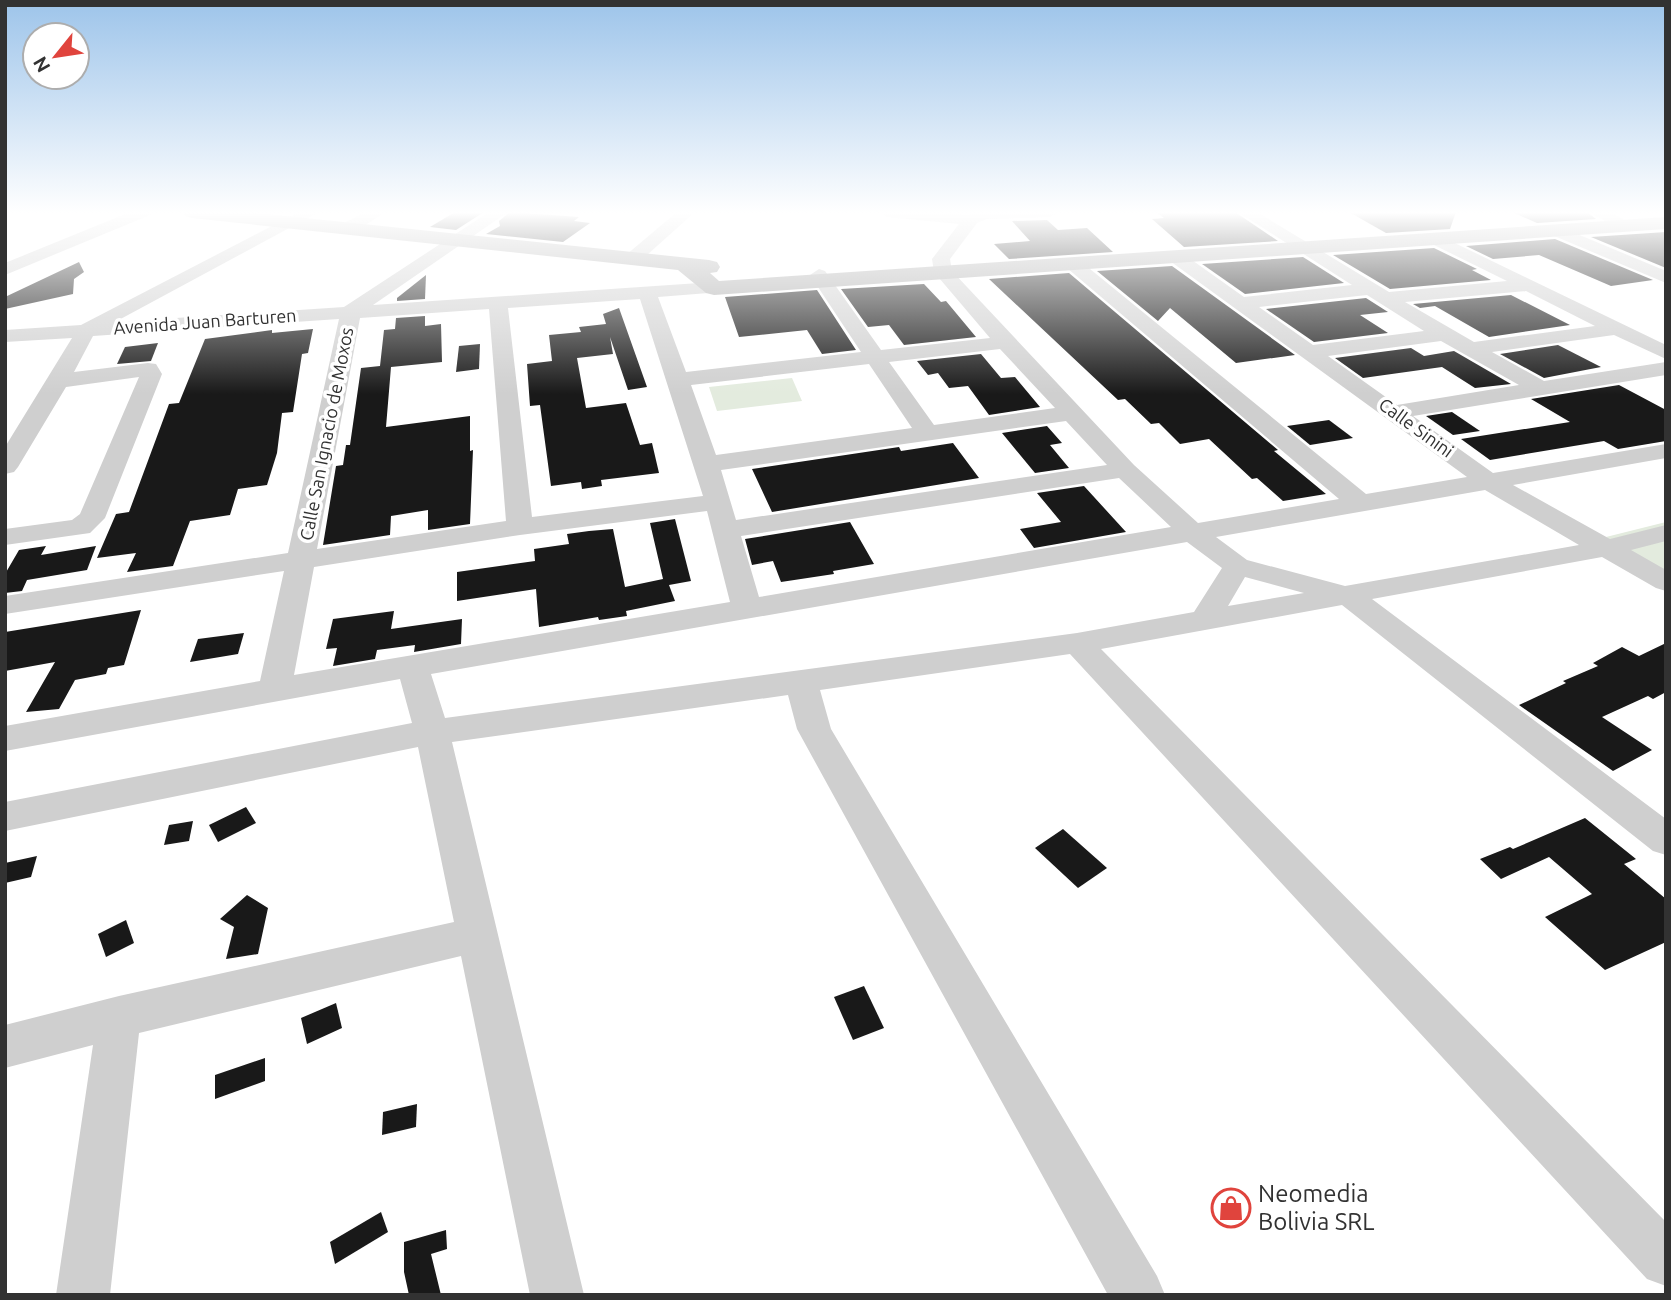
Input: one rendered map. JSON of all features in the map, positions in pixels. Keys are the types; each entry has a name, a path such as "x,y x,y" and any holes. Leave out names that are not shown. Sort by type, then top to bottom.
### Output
{"main road":[{"path":"695,273 711,285"},
{"path":"782,273 796,280"},
{"name":"Avenida Juan Barturen","path":"711,285 903,273"}],"street":[{"path":"5,467 86,330 195,273"},
{"name":"Calle San Ignacio de Moxos","path":"275,690 357,307 408,273"},
{"path":"945,273 1005,342 1125,470 1192,533 1237,566 1349,596 1666,840"},
{"path":"1083,273 1360,503"},
{"name":"Calle Sinini","path":"1198,273 1497,486 1536,511 1666,582"},
{"path":"1345,273 1444,334 1540,388"},
{"path":"1502,273 1666,353"},
{"path":"822,278 927,433"},
{"name":"Avenida Juan Barturen","path":"5,326 498,302 711,285"},
{"name":"Avenida Juan Barturen","path":"5,336 357,307 711,285"},
{"path":"1242,303 1526,285"},
{"path":"647,292 707,464 715,502 747,608"},
{"path":"498,302 520,527"},
{"path":"1472,349 1615,329"},
{"path":"1311,352 1444,334"},
{"path":"678,380 1005,342"},
{"path":"1395,412 1666,368"},
{"path":"5,537 80,527 92,519 151,374 148,369 58,381"},
{"path":"707,464 1072,413"},
{"path":"5,739 1360,503 1497,486 1666,451"},
{"path":"725,530 1125,470"},
{"path":"5,605 520,527 715,502"},
{"path":"5,817 432,732 802,684 1077,643 1608,548 1666,533"},
{"path":"1204,621 1237,566"},
{"path":"1077,643 1666,1260"},
{"path":"412,666 432,732 557,1295"},
{"path":"802,684 814,729 1138,1295"},
{"path":"5,1047 119,1017 478,934"},
{"path":"83,1295 119,1017"}],"shaded area":[{"path":"792,378 802,401 717,411 709,387"},
{"path":"1666,522 1666,572 1606,537"}],"building":[{"path":"56,273 83,273 74,279 73,294 5,309 5,297"},
{"path":"1069,273 1326,494 1283,501 1257,478 1252,479 1209,439 1180,444 1159,423 1151,424 1125,399 1118,400 989,279"},
{"path":"1099,273 1181,273 1295,355 1236,363 1170,308 1158,321"},
{"path":"1214,273 1328,273 1344,283 1245,294"},
{"path":"1363,273 1477,273 1491,280 1390,289"},
{"path":"1580,273 1635,273 1653,280 1611,286"},
{"path":"426,275 425,299 397,301 397,298"},
{"path":"924,284 941,302 946,301 976,337 904,345 889,325 868,327 841,289"},
{"path":"817,290 856,350 822,354 807,330 739,337 725,297"},
{"path":"1511,295 1570,325 1489,337 1435,306 1420,308 1413,304"},
{"path":"1366,298 1388,312 1360,315 1388,333 1314,342 1266,309"},
{"path":"619,308 647,387 628,390 610,337 613,354 577,358 586,408 626,403 640,445 652,443 659,473 601,480 602,486 582,489 581,482 551,486 540,405 530,406 527,364 552,361 549,335 581,332 579,327 606,324 603,314"},
{"path":"425,316 425,326 441,324 442,362 391,367 386,427 470,416 470,451 473,450 470,524 428,530 428,510 391,516 390,535 323,545 336,466 343,465 346,445 350,445 361,368 380,366 384,330 395,329 396,318"},
{"path":"313,329 308,353 302,354 293,412 282,413 277,453 267,485 238,489 230,515 190,521 173,566 127,572 136,553 97,558 116,514 129,512 169,404 179,403 205,339 272,330 272,333"},
{"path":"158,343 151,361 117,364 125,347"},
{"path":"480,344 479,369 456,372 459,346"},
{"path":"1558,345 1601,367 1544,378 1500,354"},
{"path":"1411,348 1424,356 1454,351 1511,384 1475,388 1442,367 1363,378 1335,358"},
{"path":"981,354 1001,378 1015,377 1040,407 989,415 968,386 949,388 938,373 928,375 917,361"},
{"path":"1619,385 1666,410 1666,441 1618,449 1604,441 1490,460 1461,439 1570,422 1531,399"},
{"path":"1452,412 1480,431 1453,435 1426,416"},
{"path":"1329,420 1353,438 1310,445 1287,426"},
{"path":"1047,426 1062,443 1050,445 1069,468 1035,473 1002,433"},
{"path":"953,443 979,478 772,512 752,469 899,447 901,451"},
{"path":"1084,486 1126,532 1034,548 1020,529 1061,522 1037,493"},
{"path":"675,519 691,581 669,585 675,601 626,611 627,616 599,620 598,617 539,627 536,589 457,601 457,572 535,561 534,549 569,544 567,534 589,531 613,529 625,587 663,579 650,523"},
{"path":"850,522 874,564 833,571 834,574 781,582 773,561 752,565 745,539"},
{"path":"46,546 41,555 96,546 87,570 27,580 22,591 5,593 5,574 19,550"},
{"path":"141,610 124,665 108,668 106,674 75,680 59,709 26,712 55,662 5,671 5,632"},
{"path":"394,611 391,629 462,619 461,644 414,652 415,645 377,650 375,659 333,666 337,648 326,649 333,619"},
{"path":"244,633 238,654 190,662 198,639"},
{"path":"1666,643 1666,692 1653,699 1648,696 1602,717 1652,750 1613,771 1519,705 1598,666 1593,663 1622,647 1639,656"},
{"path":"246,807 256,823 218,842 209,825"},
{"path":"1585,818 1636,859 1624,864 1666,899 1666,942 1605,970 1545,917 1592,894 1549,857 1501,879 1480,859 1510,847 1513,849"},
{"path":"193,821 189,841 164,845 169,825"},
{"path":"1063,829 1107,868 1078,888 1035,848"},
{"path":"37,856 31,877 5,883 5,863"},
{"path":"247,895 268,908 258,954 226,959 234,927 220,919"},
{"path":"126,920 134,943 106,957 98,934"},
{"path":"864,986 884,1028 853,1040 834,997"},
{"path":"336,1003 342,1028 307,1044 301,1018"},
{"path":"265,1058 265,1081 215,1099 215,1075"},
{"path":"417,1104 416,1127 382,1135 383,1112"},
{"path":"381,1212 388,1232 335,1264 330,1242"},
{"path":"446,1230 447,1249 431,1254 441,1295 409,1295 404,1272 404,1242"}],"place":[{"name":"Neomedia Bolivia SRL","path":"1231,1208"}]}
